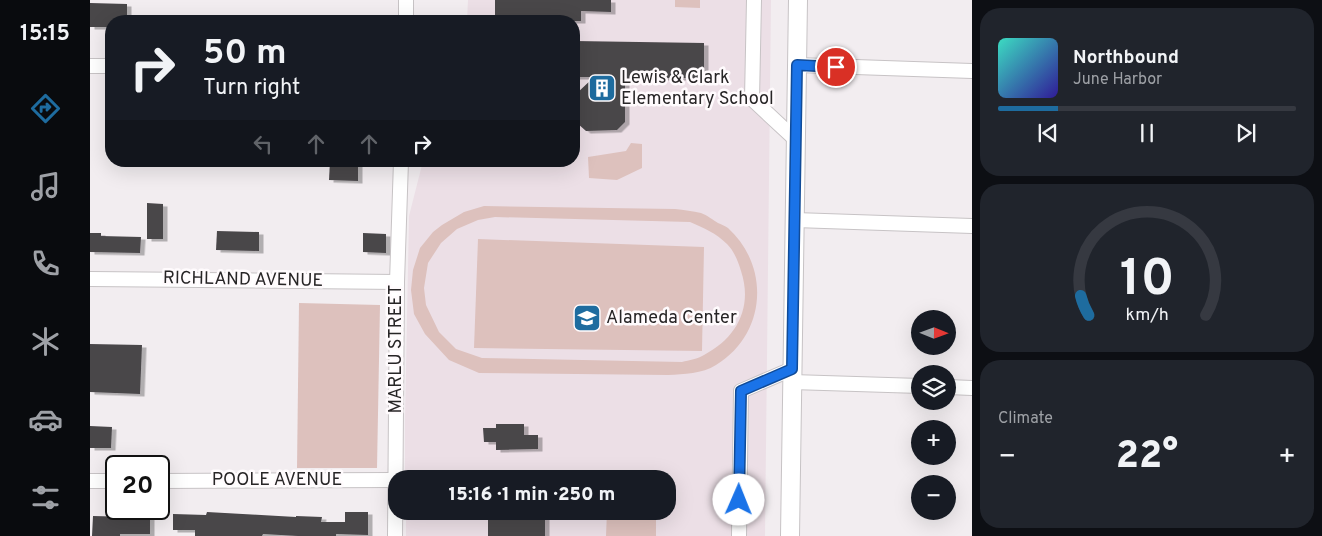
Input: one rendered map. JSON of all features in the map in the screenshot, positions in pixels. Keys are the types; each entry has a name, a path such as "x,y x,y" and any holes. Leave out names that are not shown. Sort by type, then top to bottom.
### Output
{"main road":[{"path":"790,536 798,0"}],"street":[{"path":"406,0 406,15"},
{"path":"754,0 752,99 796,140"},
{"path":"797,65 972,71"},
{"path":"90,66 105,66"},
{"name":"MARLU STREET","path":"396,470 397,282 401,167"},
{"path":"794,220 972,226"},
{"name":"RICHLAND AVENUE","path":"90,278 397,282"},
{"path":"739,536 741,391 792,375 911,385"},
{"path":"956,387 972,388"},
{"name":"POOLE AVENUE","path":"170,481 388,480"},
{"path":"90,481 105,481"},
{"name":"MARLU STREET","path":"395,520 395,536"}],"shaded area":[{"name":"Alameda Center","path":"468,0 771,0 765,536 406,536 406,520 676,520 676,470 405,470 409,216 421,167 580,167 580,15 467,15"},
{"path":"675,0 700,0 700,8 675,7"},
{"path":"631,143 642,144 642,168 617,180 589,178 588,157 626,151"},
{"path":"484,206 675,209 701,213 728,228 742,244 751,262 756,281 757,300 753,319 745,336 733,352 711,368 699,372 668,375 479,373 449,360 425,334 414,314 411,290 413,270 420,248 433,232 464,212","holes":["495,217 690,222 714,234 732,250 741,271 745,297 739,320 725,340 716,348 696,358 682,362 482,358 456,349 439,332 426,305 424,288 428,263 441,243 457,229 478,220"]},
{"path":"478,239 704,247 702,351 474,348"},
{"path":"299,303 380,305 377,468 297,468"},
{"path":"607,520 656,520 656,536 606,536"}],"building":[{"path":"495,0 611,0 611,12 581,11 581,21 580,15 495,15"},
{"path":"90,3 127,4 127,15 105,15 105,27 90,27"},
{"name":"Lewis & Clark Elementary School","path":"580,41 704,43 704,78 625,78 625,122 617,130 586,131 580,126 580,90 594,77 580,77"},
{"path":"330,167 358,167 358,181 329,180"},
{"path":"147,203 163,204 163,239 147,239"},
{"path":"217,231 259,232 259,251 216,250"},
{"path":"90,233 101,233 101,236 141,237 140,253 90,252"},
{"path":"363,233 386,234 386,253 363,252"},
{"path":"90,344 142,345 140,394 90,392"},
{"path":"496,424 524,424 524,435 538,435 538,449 496,450 496,442 484,442 483,428 496,428"},
{"path":"90,426 112,427 111,448 90,448"},
{"path":"207,512 322,517 321,522 345,522 345,512 368,512 368,535 298,536 263,534 262,536 195,536 195,530 173,530 173,514 206,515"},
{"path":"93,516 105,516 105,520 150,520 150,534 92,536"},
{"path":"488,520 545,520 545,536 488,536"}],"place":[{"name":"Lewis & Clark Elementary School","path":"602,88"},
{"name":"Alameda Center","path":"587,318"}],"route":[{"path":"739,500 741,391 792,369 797,65 836,67"}]}
